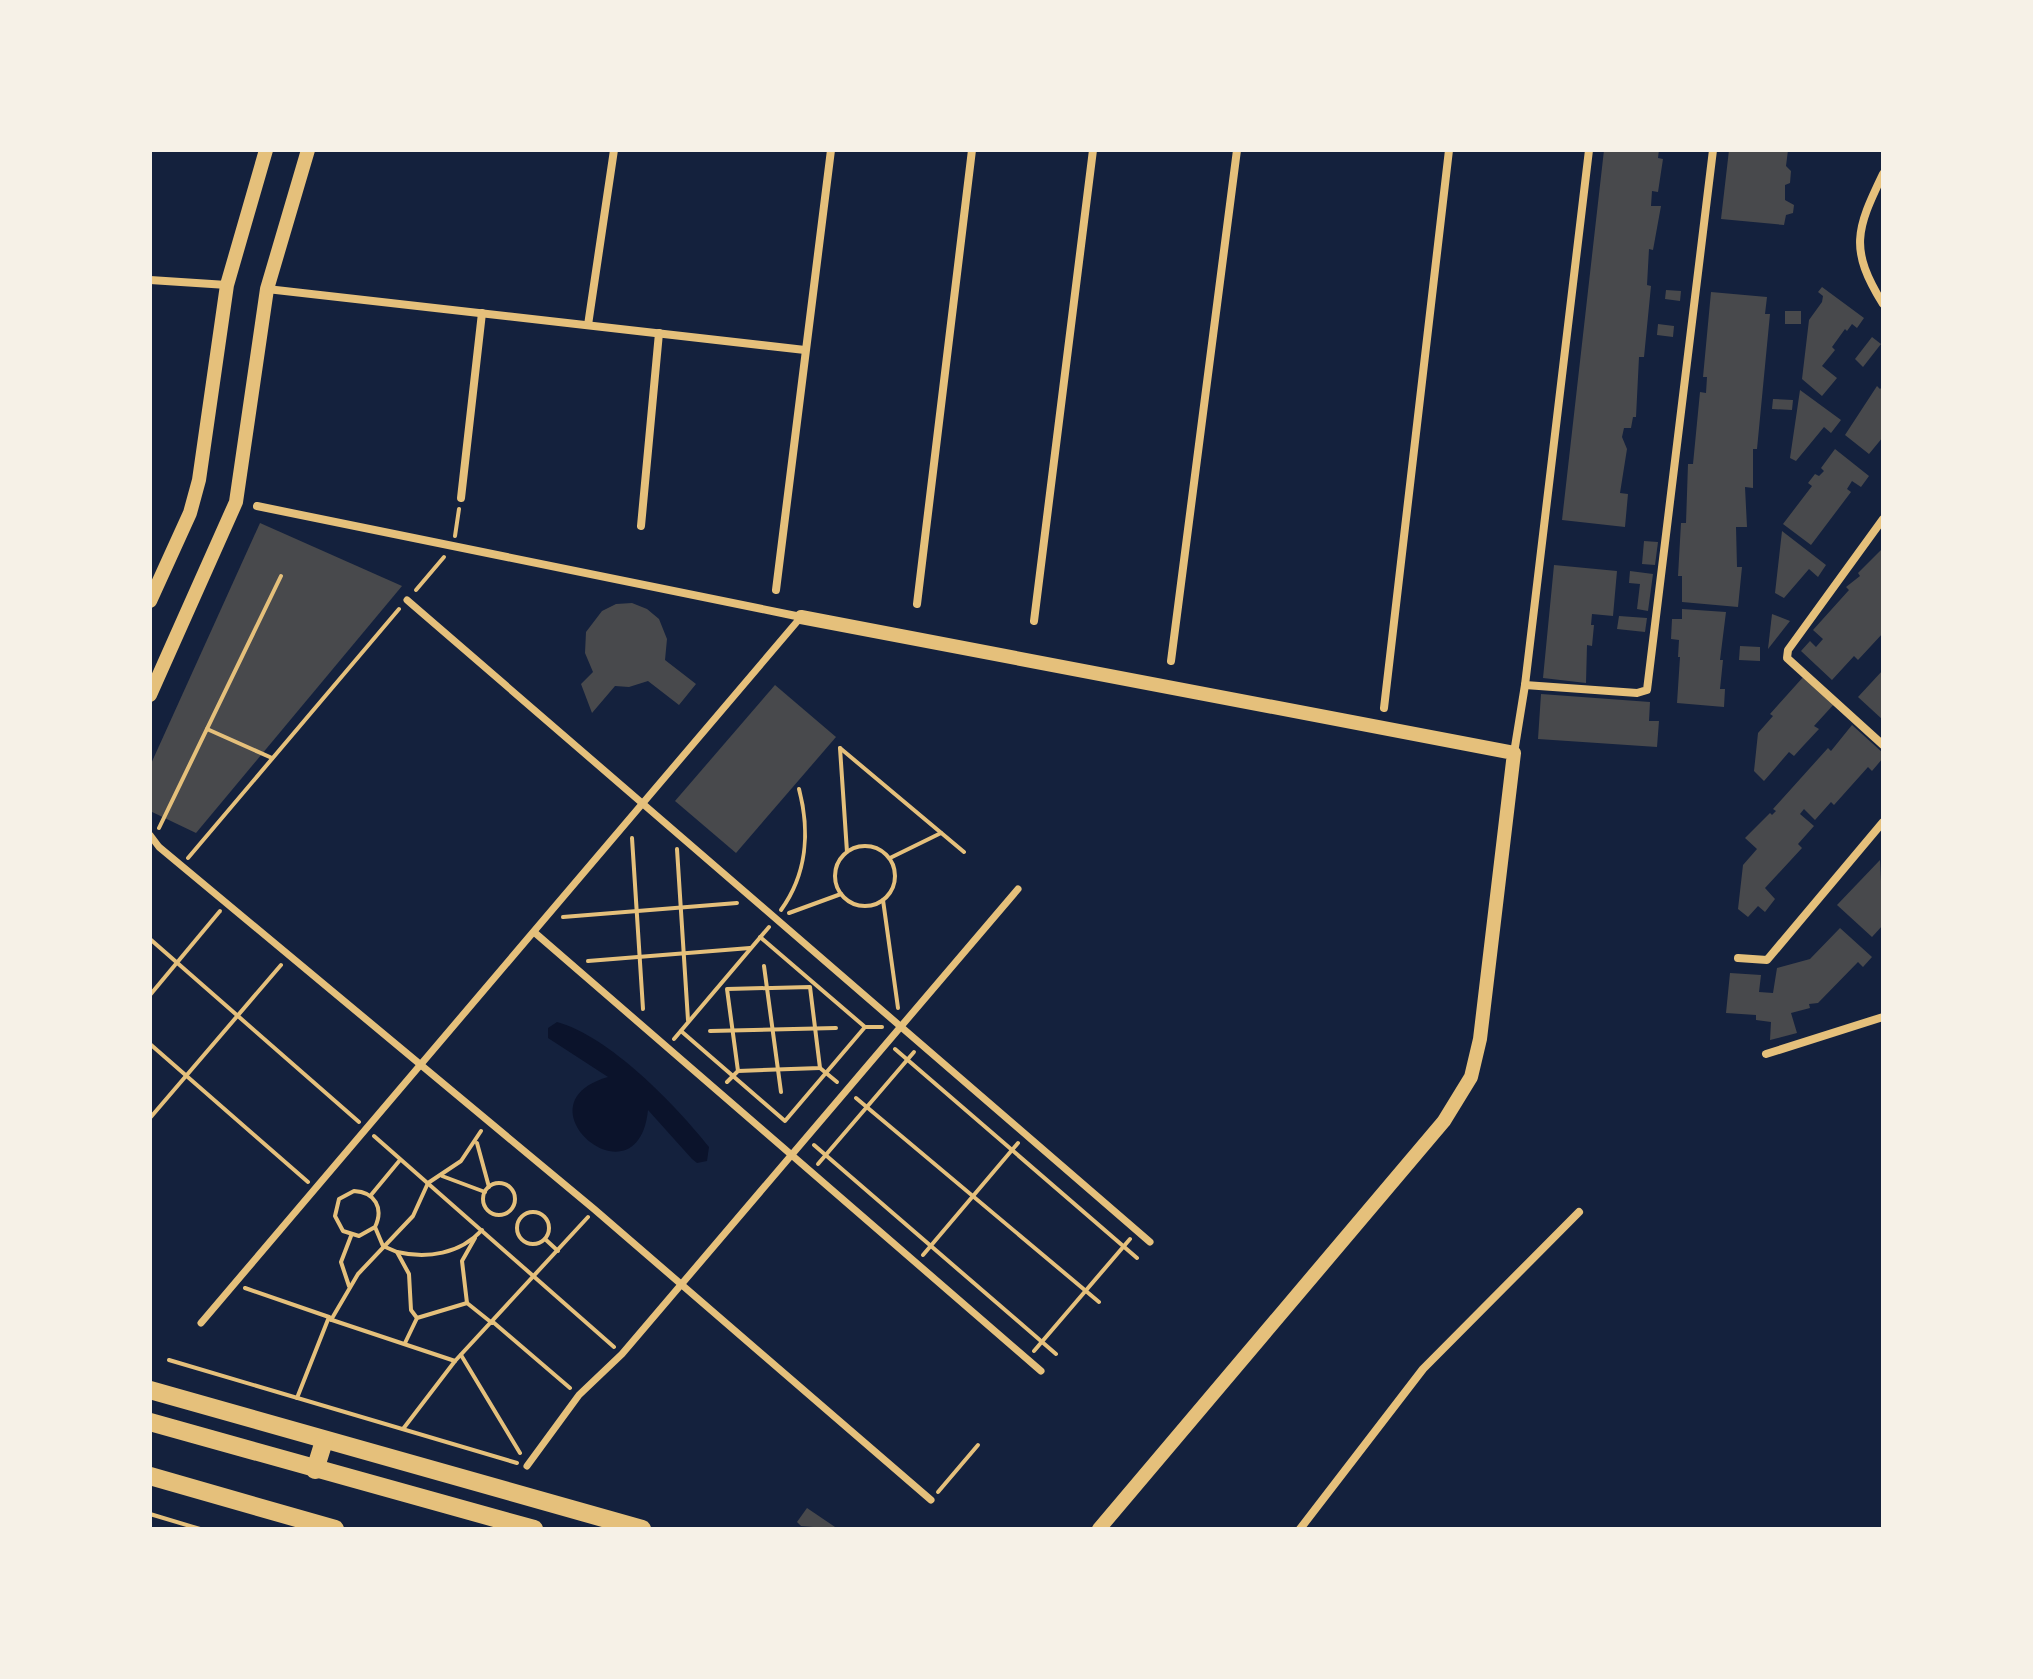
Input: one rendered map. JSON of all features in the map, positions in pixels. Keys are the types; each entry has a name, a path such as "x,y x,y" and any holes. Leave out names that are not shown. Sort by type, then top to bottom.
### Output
{"main road":[{"path":"150,1390 642,1529"},
{"path":"150,1422 534,1529"},
{"path":"315,1470 324,1441"},
{"path":"150,1476 335,1529"}],"street":[{"path":"150,601 190,513 199,480 227,285 266,150"},
{"path":"150,695 236,502 267,289 308,150"},
{"path":"588,325 614,150"},
{"path":"776,590 831,150"},
{"path":"917,604 972,150"},
{"path":"1034,621 1093,150"},
{"path":"1171,661 1237,150"},
{"path":"1384,708 1449,150"},
{"path":"1099,1529 1444,1121 1471,1077 1480,1039 1589,150"},
{"path":"1525,685 1637,693 1647,690 1713,150"},
{"path":"1883,174 1858,233 1862,270 1883,304"},
{"path":"150,280 227,285"},
{"path":"267,289 805,350"},
{"path":"461,498 482,313"},
{"path":"641,526 659,333"},
{"path":"257,506 801,617 1514,753"},
{"path":"1883,519 1788,650 1787,658 1883,745"},
{"path":"407,600 1150,1242"},
{"path":"201,1323 801,617"},
{"path":"1738,958 1767,960 1883,822"},
{"path":"152,836 159,847 181,866 482,1120 594,1209 931,1500"},
{"path":"527,1466 579,1395 622,1354 1018,889"},
{"path":"534,932 1041,1371"},
{"path":"1766,1054 1883,1017"},
{"path":"1300,1529 1423,1369 1579,1212"}],"path":[{"path":"181,866 453,546 461,498"},
{"path":"152,836 281,576"},
{"path":"207,729 272,758"},
{"path":"847,852 865,846 883,851 890,858 894,866 895,885 883,900 866,906 848,901 841,894 835,877 837,867 847,852 840,748 964,852"},
{"path":"667,1047 752,948 794,889 804,856 806,822 799,789"},
{"path":"630,818 644,1027"},
{"path":"676,832 689,1022"},
{"path":"890,858 941,833"},
{"path":"775,918 841,894"},
{"path":"883,900 901,1026"},
{"path":"544,919 756,901"},
{"path":"150,995 227,902"},
{"path":"681,1031 785,1121 865,1027 760,937"},
{"path":"150,939 622,1354"},
{"path":"569,963 752,948"},
{"path":"150,1118 289,956"},
{"path":"764,966 781,1092"},
{"path":"721,984 727,989 810,987 820,1068"},
{"path":"727,989 738,1071 820,1068 1099,1302"},
{"path":"710,1031 836,1028"},
{"path":"887,1042 1137,1258"},
{"path":"150,1044 315,1188"},
{"path":"811,1172 921,1044"},
{"path":"297,1398 330,1318 349,1286 413,1216 428,1183 461,1161 476,1142 482,1120"},
{"path":"916,1263 1026,1134"},
{"path":"806,1138 1056,1354"},
{"path":"442,1176 487,1189 500,1183 511,1188 515,1199 511,1210 499,1215 488,1210 487,1189 476,1142"},
{"path":"371,1195 400,1159"},
{"path":"375,1227 359,1236 351,1235 337,1224 335,1207 346,1193 363,1191 371,1195 379,1210 375,1227 383,1246 415,1256 448,1252 475,1238"},
{"path":"403,1429 455,1361 594,1209"},
{"path":"511,1210 520,1218"},
{"path":"532,1212 544,1216 549,1227 545,1239 534,1245 522,1241 517,1230 520,1218 532,1212"},
{"path":"482,1230 462,1261 467,1303 579,1395"},
{"path":"1028,1359 1137,1230"},
{"path":"349,1286 341,1262 351,1235"},
{"path":"545,1239 558,1251"},
{"path":"397,1252 409,1274 411,1310 417,1318"},
{"path":"233,1285 455,1361"},
{"path":"405,1343 417,1318 467,1303"},
{"path":"461,1355 527,1466"},
{"path":"169,1360 527,1466"},
{"path":"931,1500 978,1445"},
{"path":"150,1514 200,1529"}],"water":[{"path":"557,1022 598,1042 640,1074 709,1147 707,1161 697,1163 692,1159 648,1110 640,1138 624,1150 606,1150 589,1141 576,1125 573,1107 582,1090 608,1077 548,1038 548,1028"}],"building":[{"path":"1604,150 1659,150 1658,158 1663,159 1658,192 1652,191 1651,206 1661,206 1653,250 1649,249 1647,285 1651,286 1644,357 1639,357 1636,417 1633,417 1631,428 1624,428 1622,437 1627,449 1620,493 1628,494 1625,527 1562,520"},
{"path":"1729,150 1788,150 1786,166 1791,171 1790,183 1785,185 1785,200 1794,205 1793,213 1786,215 1784,225 1721,219"},
{"path":"1822,287 1864,318 1857,328 1852,324 1847,331 1845,329 1832,347 1835,350 1822,366 1837,378 1822,396 1802,379 1809,320 1822,302 1823,296 1818,292"},
{"path":"1666,290 1681,291 1680,301 1665,299"},
{"path":"1711,292 1767,297 1765,314 1770,314 1757,449 1753,449 1753,488 1745,487 1747,527 1736,527 1737,567 1742,567 1738,607 1682,602 1682,576 1678,576 1681,523 1686,523 1688,464 1693,464 1700,392 1706,393 1707,377 1703,377"},
{"path":"1785,311 1801,311 1801,324 1785,324"},
{"path":"1658,324 1674,326 1673,337 1657,335"},
{"path":"1872,337 1881,344 1863,367 1855,359"},
{"path":"1877,386 1880,389 1883,386 1883,437 1869,454 1845,435"},
{"path":"1800,390 1841,420 1831,433 1824,427 1796,461 1790,458"},
{"path":"1773,399 1793,400 1792,410 1772,409"},
{"path":"1835,449 1869,476 1861,487 1852,481 1847,489 1851,492 1811,545 1783,524 1812,486 1808,483 1815,474 1819,476 1824,471 1821,468"},
{"path":"260,523 402,586 196,833 150,811 150,766"},
{"path":"1782,531 1826,565 1818,577 1809,569 1784,598 1775,593"},
{"path":"1644,541 1658,542 1655,565 1642,564"},
{"path":"1883,548 1883,633 1858,660 1854,656 1832,680 1801,651 1810,641 1816,647 1823,639 1813,630 1849,590 1846,587 1860,576 1858,573"},
{"path":"1554,565 1617,571 1613,616 1592,614 1591,625 1594,625 1592,646 1587,645 1586,683 1543,678"},
{"path":"1630,571 1653,574 1648,611 1637,609 1640,584 1629,583"},
{"path":"632,603 647,609 659,619 667,639 665,660 696,684 679,705 648,681 629,687 615,686 592,713 581,684 593,672 585,653 586,632 602,611 616,604"},
{"path":"1682,609 1726,612 1720,660 1723,660 1720,689 1725,689 1724,707 1677,703 1679,640 1671,639 1672,619 1682,619"},
{"path":"1772,614 1790,621 1768,649"},
{"path":"1619,616 1647,618 1645,632 1617,629"},
{"path":"1740,646 1760,647 1760,661 1739,660"},
{"path":"1883,670 1883,720 1858,697"},
{"path":"1805,675 1835,703 1814,726 1819,729 1794,756 1789,752 1764,781 1754,771 1758,733 1773,716 1770,714"},
{"path":"775,685 836,737 736,853 675,801"},
{"path":"1541,694 1650,702 1649,721 1659,721 1657,747 1538,739"},
{"path":"1852,725 1883,753 1883,758 1872,771 1868,767 1834,805 1831,802 1815,820 1804,809 1800,814 1814,826 1798,844 1802,848 1765,888 1775,899 1765,912 1758,906 1748,917 1738,909 1743,865 1757,849 1745,838 1770,813 1772,815 1776,811 1773,809 1828,748 1831,751"},
{"path":"1880,860 1883,925 1872,937 1837,905"},
{"path":"1840,928 1872,957 1863,967 1858,962 1818,1003 1791,1013 1797,1033 1770,1040 1771,1022 1756,1020 1756,1015 1726,1013 1730,973 1761,975 1759,992 1773,993 1777,968 1810,959"},
{"path":"807,1508 838,1529 801,1526 797,1522"}]}
